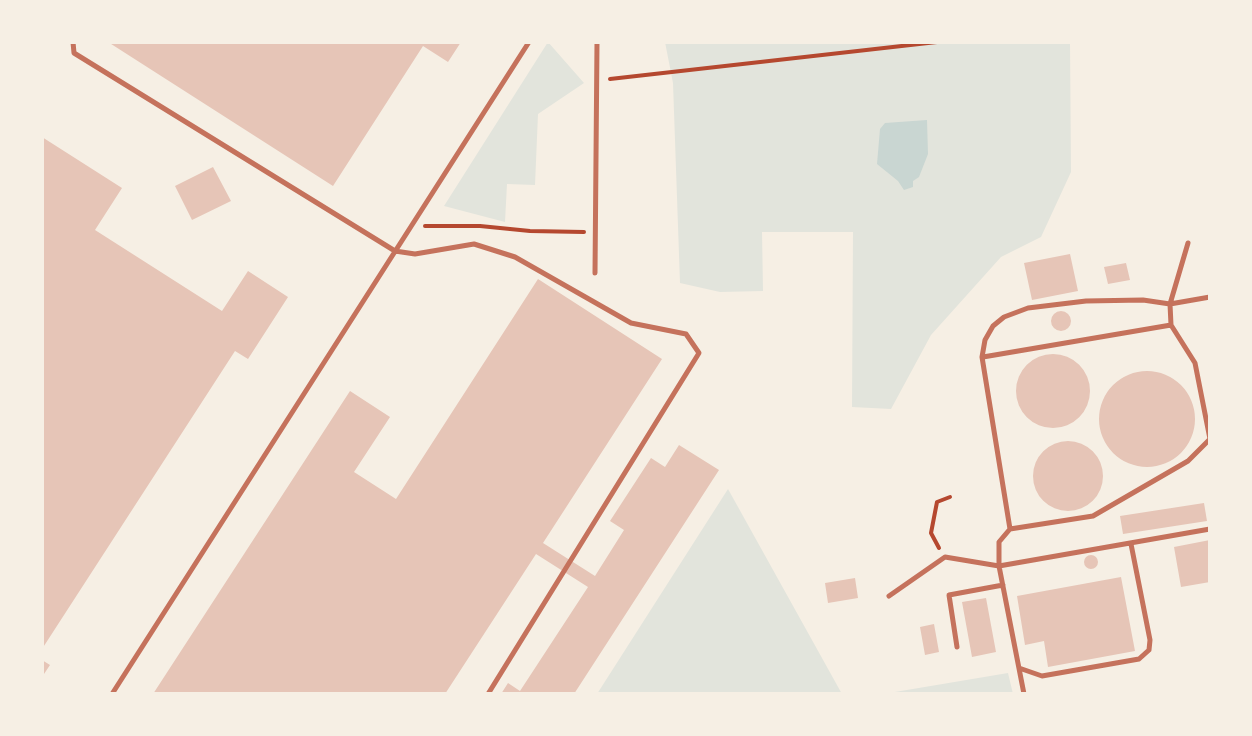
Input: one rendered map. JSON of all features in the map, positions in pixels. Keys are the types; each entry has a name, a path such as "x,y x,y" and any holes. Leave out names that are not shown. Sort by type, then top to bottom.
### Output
{"lane":[{"path":"73,42 74,53 395,251 415,254 474,244 515,257 631,323 686,334 699,353 488,694"},
{"path":"112,694 529,42"},
{"path":"595,273 597,42"},
{"path":"1024,694 999,566 999,542 1010,529 1093,516 1188,461 1210,440 1195,363 1171,325 1170,304 1188,243"},
{"path":"1010,529 982,357 985,340 993,326 1017,311 1086,301 1143,300 1170,304 1210,297"},
{"path":"982,357 1171,325"},
{"path":"889,596 945,557 999,566 1210,529"},
{"path":"1019,668 1042,676 1139,659 1149,650 1150,640 1131,544"},
{"path":"957,647 949,595 1003,585"}],"path":[{"path":"596,80 937,42"},
{"path":"421,226 595,232"},
{"path":"945,557 931,533 937,502 950,497"}],"shaded area":[{"path":"548,42 584,83 538,114 535,185 507,184 505,222 444,206"},
{"path":"665,42 1070,42 1071,172 1041,237 1001,257 931,335 891,409 852,407 853,232 762,232 763,291 720,292 680,283 673,83"},
{"path":"927,120 928,154 919,177 913,181 913,187 904,190 877,164 880,129 885,123"},
{"path":"728,489 842,694 597,694"},
{"path":"1008,673 1013,694 883,694"}],"building":[{"path":"108,42 461,42 448,62 423,46 333,186"},
{"path":"42,137 122,188 95,230 222,311 248,271 288,297 248,359 235,351 42,649"},
{"path":"213,167 231,201 192,220 175,186"},
{"path":"1070,254 1078,291 1032,300 1024,263"},
{"path":"1126,263 1130,280 1108,284 1104,267"},
{"path":"538,279 662,359 543,543 595,576 624,530 610,521 651,458 665,467 679,445 719,470 574,694 501,694 508,683 520,691 588,587 536,554 445,694 153,694 350,391 390,417 354,472 396,499"},
{"path":"1061,311 1068,314 1071,321 1068,328 1061,331 1054,328 1051,321 1054,314"},
{"path":"1046,354 1060,354 1074,360 1084,370 1090,391 1084,412 1074,422 1060,428 1046,428 1032,422 1022,412 1016,398 1016,384 1022,370 1032,360"},
{"path":"1147,371 1165,375 1181,385 1191,401 1195,419 1191,437 1181,453 1165,463 1147,467 1129,463 1113,453 1103,437 1099,419 1103,401 1113,385 1129,375"},
{"path":"1068,441 1093,451 1103,476 1093,501 1068,511 1043,501 1033,476 1043,451"},
{"path":"1204,503 1207,521 1123,534 1120,516"},
{"path":"1210,540 1210,582 1181,587 1174,547"},
{"path":"1091,555 1098,562 1091,569 1084,562"},
{"path":"1121,577 1135,651 1048,667 1044,641 1025,645 1017,596"},
{"path":"855,578 858,598 828,603 825,583"},
{"path":"986,598 996,652 972,657 962,602"},
{"path":"934,624 939,652 925,655 920,627"},
{"path":"42,660 50,665 42,677"}]}
